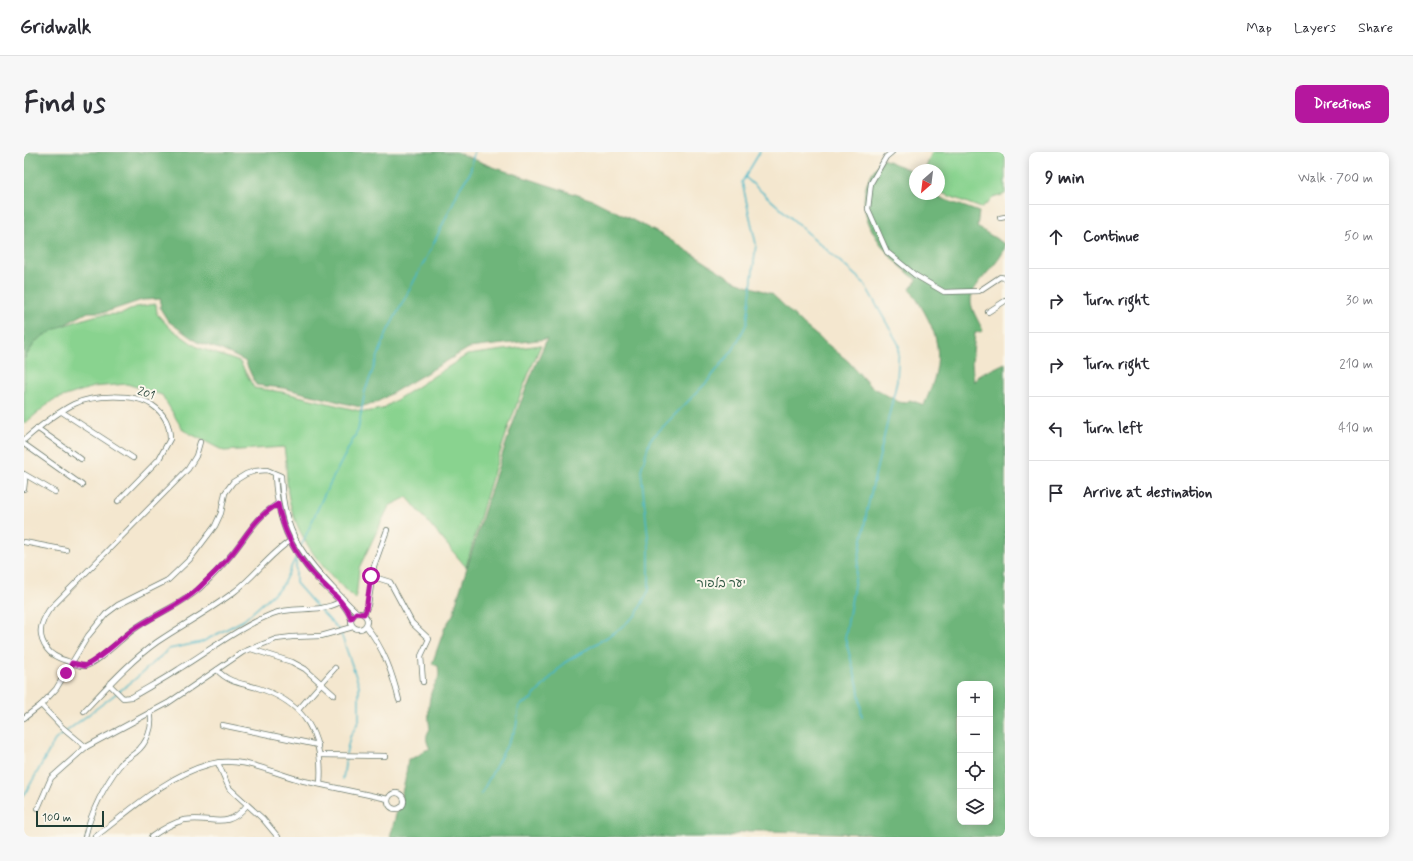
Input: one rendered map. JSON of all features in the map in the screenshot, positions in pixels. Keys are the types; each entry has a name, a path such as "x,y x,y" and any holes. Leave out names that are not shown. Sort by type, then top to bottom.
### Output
{"street":[{"path":"892,152 886,157 871,184 868,209 887,252 915,275 944,292 979,291 1000,277 1005,278"},
{"path":"988,312 1005,301"},
{"name":"201","path":"24,440 37,428 74,404 88,398 122,397 152,404 160,411 167,422 170,439 167,448 159,459 118,501"},
{"path":"62,412 133,458"},
{"path":"37,428 81,459"},
{"path":"200,442 193,463 188,469 49,610 43,619 40,628 40,638 44,645 57,657 85,666 94,661 133,630 186,599 200,588 230,556 257,520 268,509 278,504"},
{"path":"24,444 82,485"},
{"path":"24,718 41,705 56,689 91,631 106,614 118,605 168,580 185,564 215,526 221,513 226,493 233,482 246,474 267,470 275,475 281,476 288,521 294,544"},
{"path":"24,489 24,475 55,492"},
{"path":"275,475 282,525 290,541 349,613 353,627"},
{"path":"351,619 353,615 361,613 368,605 371,576 388,530"},
{"path":"84,711 109,684 157,642 235,591 290,541"},
{"path":"24,542 66,550"},
{"path":"307,563 361,613 368,621 366,626"},
{"path":"371,576 390,582 412,623 430,639 421,656 423,682"},
{"path":"109,684 123,698 132,697 180,669 228,637 261,619 281,611 324,609 340,602"},
{"path":"38,808 51,778 86,747 168,703 251,648 276,639 320,636 353,627 359,629 366,626"},
{"path":"366,626 378,641 388,661 399,700"},
{"path":"251,648 292,662 305,669 334,694"},
{"path":"298,710 335,668"},
{"path":"217,670 232,682 258,688 279,696 298,710 313,731 318,745 320,754 320,784"},
{"path":"41,705 62,727 86,747"},
{"path":"85,837 101,797 112,778 121,764 145,743 151,726 150,712"},
{"path":"222,725 318,745"},
{"path":"320,754 385,756"},
{"path":"95,837 164,784 186,772 211,763 249,765 320,784 388,799"},
{"path":"218,763 229,788 263,819 278,837"},
{"path":"151,837 172,824 185,820 230,820 240,813 247,805"}],"green space":[{"name":"יער בלפור","path":"24,152 456,152 493,167 593,200 664,236 735,281 772,294 805,326 848,361 870,386 899,402 905,403 910,400 924,405 936,372 938,358 934,332 910,289 917,280 890,255 878,241 870,225 865,209 865,192 871,176 883,159 909,170 909,200 945,200 979,212 977,227 1005,244 1004,251 1000,257 973,292 971,303 973,311 983,331 975,333 972,363 974,382 980,375 1005,363 1005,837 899,837 869,834 748,831 726,837 390,837 405,781 408,759 430,749 427,739 427,734 430,729 429,702 431,693 439,675 438,666 432,664 445,627 454,613 508,436 547,339 469,348 377,402 360,407 283,388 256,385 245,361 222,350 197,342 168,321 160,308 161,299 142,300 106,312 88,312 36,341 24,359"},
{"path":"932,152 1005,152 1005,194 993,198 981,208 945,194 945,164 927,164"},
{"path":"156,304 157,314 170,328 197,347 240,362 254,388 282,392 364,412 382,409 467,355 541,345 529,372 509,427 466,567 407,497 389,506 359,568 356,599 332,577 322,565 312,552 297,524 288,493 284,447 224,451 183,430 162,395 127,384 93,387 53,400 24,424 24,359 36,341 53,329 84,319 98,315 122,314 136,307"}],"waterway":[{"path":"301,546 324,495 358,430 365,391 387,332 431,249 460,188 470,173 474,152"},
{"path":"481,794 516,728 519,706 531,699 564,663 614,633 636,615 649,590 649,547 641,470 650,440 707,382 733,350 747,323 756,244 742,182 760,152"},
{"path":"745,177 864,283 899,345 897,381 867,510 845,638 858,686 862,717"},
{"path":"24,796 55,740 134,680 169,649 202,642 244,620 282,586 297,555"},
{"path":"296,561 296,583 317,607"},
{"path":"320,610 340,631 359,685 359,721 350,737 346,754"},
{"path":"343,779 346,757"}],"route":[{"path":"66,673 72,663 85,666 94,661 133,630 154,616 186,599 200,588 230,556 257,520 268,509 278,504 282,525 299,557 345,608 351,619 351,617 356,613 364,614 366,610 370,595 371,576"}]}
